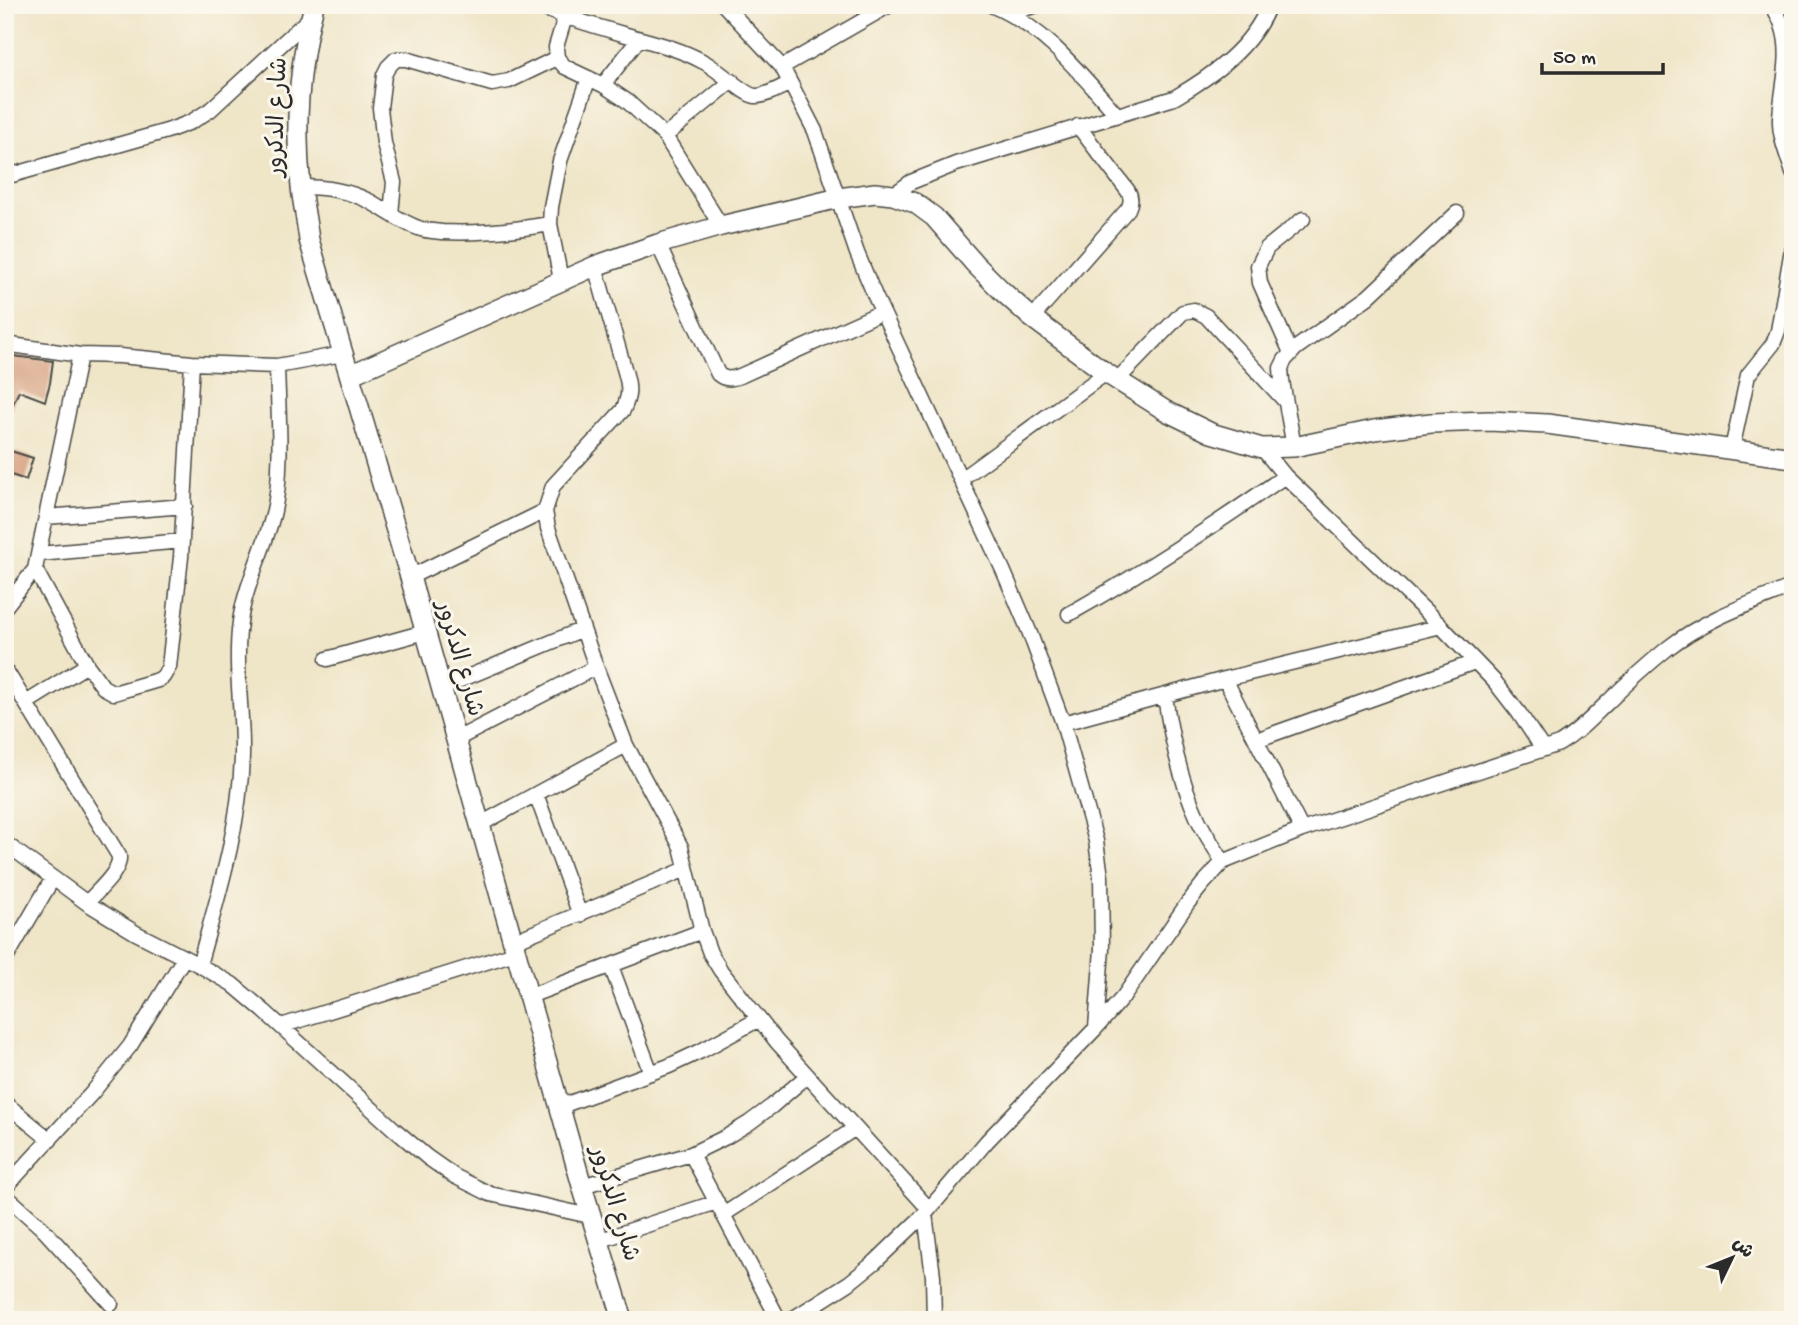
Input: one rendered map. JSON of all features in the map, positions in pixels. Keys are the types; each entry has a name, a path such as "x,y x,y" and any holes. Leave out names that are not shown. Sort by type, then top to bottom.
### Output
{"street":[{"path":"535,5 704,61 756,97 790,83"},
{"path":"723,5 782,68 815,131 857,253 1013,595 1063,723 1096,841 1101,877 1102,948 1096,1028"},
{"path":"782,68 890,5"},
{"path":"991,5 1010,13 1040,33 1062,53 1117,115"},
{"path":"1010,13 1037,5"},
{"path":"893,195 911,182 944,168 1174,98 1205,79 1237,53 1255,32 1269,5"},
{"path":"1772,5 1785,38 1786,64 1780,121 1793,173"},
{"path":"5,177 141,139 191,121 210,110 312,11"},
{"name":"شارع الدكرور","path":"312,11 302,60 298,102 301,187 309,240 410,578 590,1216 623,1320"},
{"path":"560,12 556,47 558,58 565,66 603,85 627,101 665,136 721,226"},
{"path":"603,85 639,39"},
{"path":"391,214 394,182 384,143 380,108 384,75 391,63 396,59 406,59 492,84 509,81 558,58"},
{"path":"561,280 550,224 551,207 560,161 589,78"},
{"path":"665,136 732,81"},
{"path":"1032,318 1131,204 1128,191 1078,126"},
{"path":"301,187 342,191 424,230 497,231 550,224"},
{"path":"349,375 561,280 658,244 839,198 875,193 893,195 915,203 934,217 975,264 1032,318 1111,377 1166,411 1211,433 1262,448 1294,447 1385,429 1432,423 1489,421 1547,424 1793,458"},
{"path":"1294,447 1282,381 1285,360 1368,297 1457,213"},
{"path":"1291,353 1260,283 1258,266 1267,248 1303,219"},
{"path":"1732,449 1748,375 1773,344 1778,331 1793,243"},
{"path":"658,244 718,374 723,378 740,376 882,312"},
{"path":"595,266 629,386 629,397 622,410 553,486 545,511 548,528 626,745 681,847 710,953 759,1019 927,1212 934,1320"},
{"path":"961,480 1111,377 1183,312 1194,310 1206,316 1286,401"},
{"path":"5,344 80,355 277,366 343,354"},
{"path":"5,607 37,562 80,355"},
{"path":"37,562 87,665 103,687 114,693 158,680 167,673 185,506 192,363"},
{"path":"199,965 228,857 238,798 242,755 238,652 240,620 273,514 278,486 277,366"},
{"path":"1262,448 1285,476 1441,626 1495,682 1543,749"},
{"path":"1069,614 1161,560 1285,476"},
{"path":"46,517 185,506"},
{"path":"410,578 545,511"},
{"path":"37,562 182,541"},
{"path":"791,1320 849,1283 927,1212 987,1141 1124,996 1194,894 1223,862 1302,830 1559,744 1580,730 1634,677 1693,630 1793,586"},
{"path":"1063,723 1225,679 1441,626"},
{"path":"441,688 583,629"},
{"path":"327,659 425,632"},
{"path":"1256,740 1475,662"},
{"path":"26,703 87,665"},
{"path":"455,740 596,667"},
{"path":"5,669 119,856 120,863 116,871 86,903"},
{"path":"1225,679 1302,830"},
{"path":"1164,696 1180,770 1198,820 1223,862"},
{"path":"479,825 626,745"},
{"path":"536,794 580,915"},
{"path":"5,843 86,903 232,984 394,1129 454,1176 490,1194 590,1216"},
{"path":"281,1026 513,948 580,915 686,869"},
{"path":"5,960 53,878"},
{"path":"527,997 702,931"},
{"path":"5,1188 92,1093 130,1046 184,958"},
{"path":"611,966 651,1073"},
{"path":"559,1107 651,1073 701,1051 759,1019"},
{"path":"582,1186 691,1154 726,1137 772,1106 807,1076"},
{"path":"5,1104 50,1140"},
{"path":"598,1241 720,1209 855,1129"},
{"path":"691,1154 779,1320"},
{"path":"5,1195 43,1229 111,1304"}],"building":[{"path":"5,355 53,361 45,401 19,391 5,421"},
{"path":"11,451 33,458 26,480 5,473"}]}
